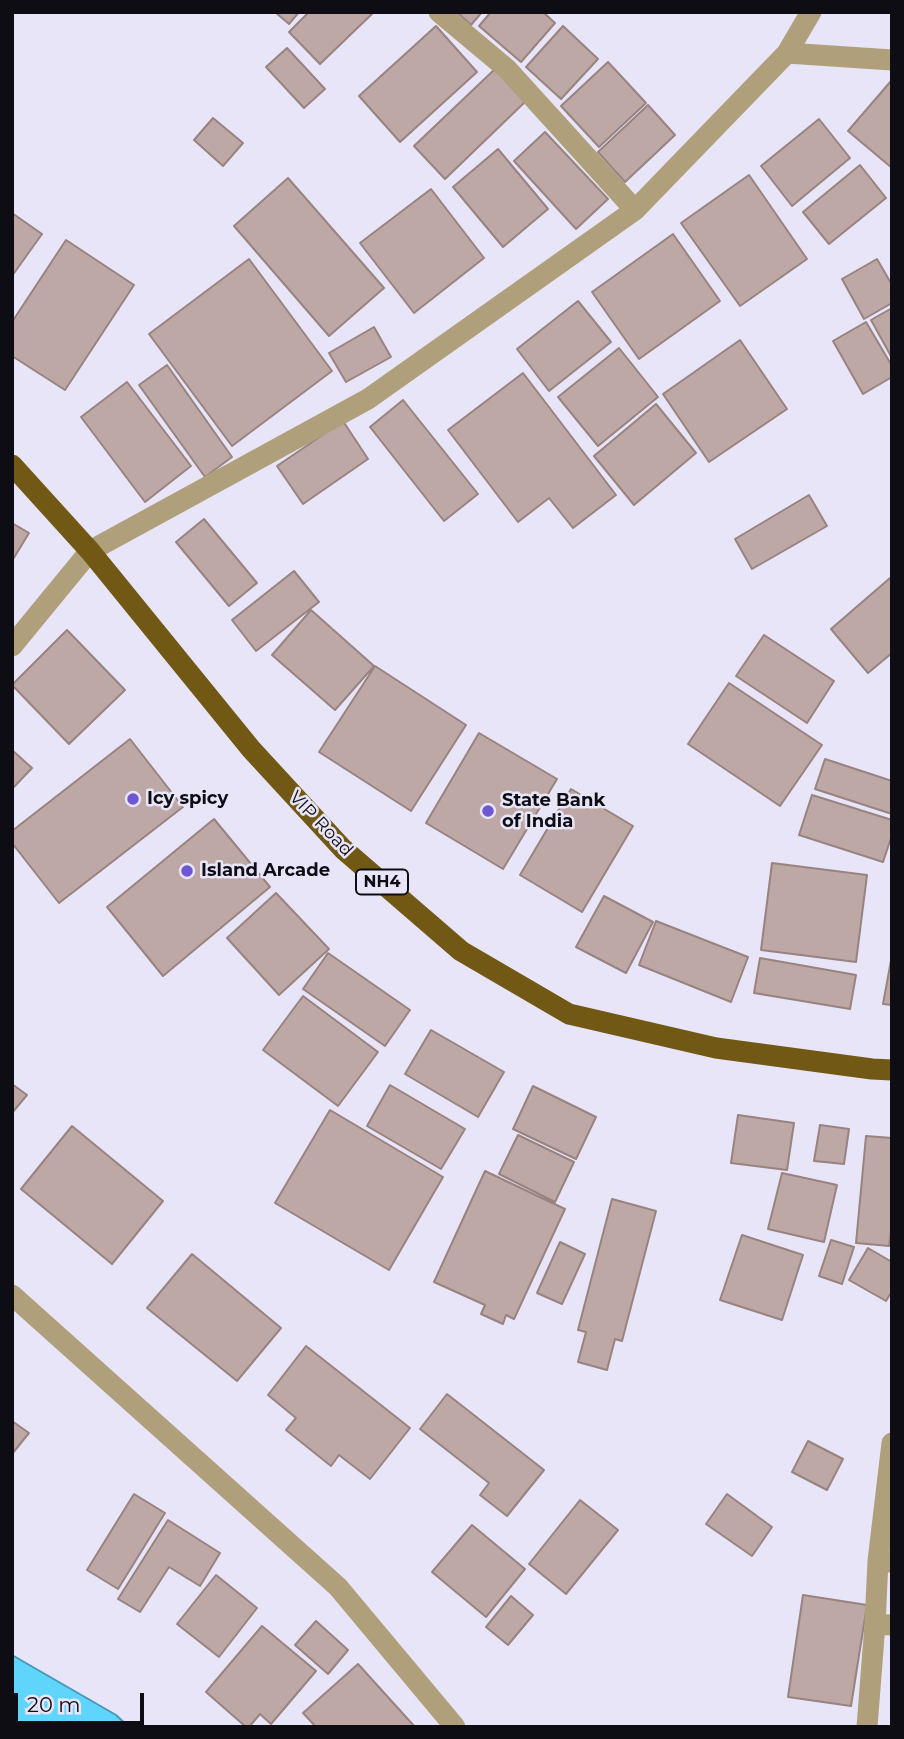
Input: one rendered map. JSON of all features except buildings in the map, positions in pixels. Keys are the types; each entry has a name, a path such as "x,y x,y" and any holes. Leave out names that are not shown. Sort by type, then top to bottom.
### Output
{"highway":[{"name":"VIP Road","path":"12,465 90,551 251,749 343,849 461,951 569,1014 716,1048 892,1070"}],"street":[{"path":"439,12 507,69 635,210"},
{"path":"12,646 90,551 368,399 635,210 787,53 811,12"},
{"path":"787,53 892,60"},
{"path":"12,1295 338,1587 455,1727"},
{"path":"867,1727 883,1625 892,1443"}],"water":[{"path":"12,1655 116,1715 129,1727 12,1727"}],"place":[{"name":"Icy spicy","path":"133,799"},
{"name":"State Bank of India","path":"488,811"},
{"name":"Island Arcade","path":"187,871"}]}
